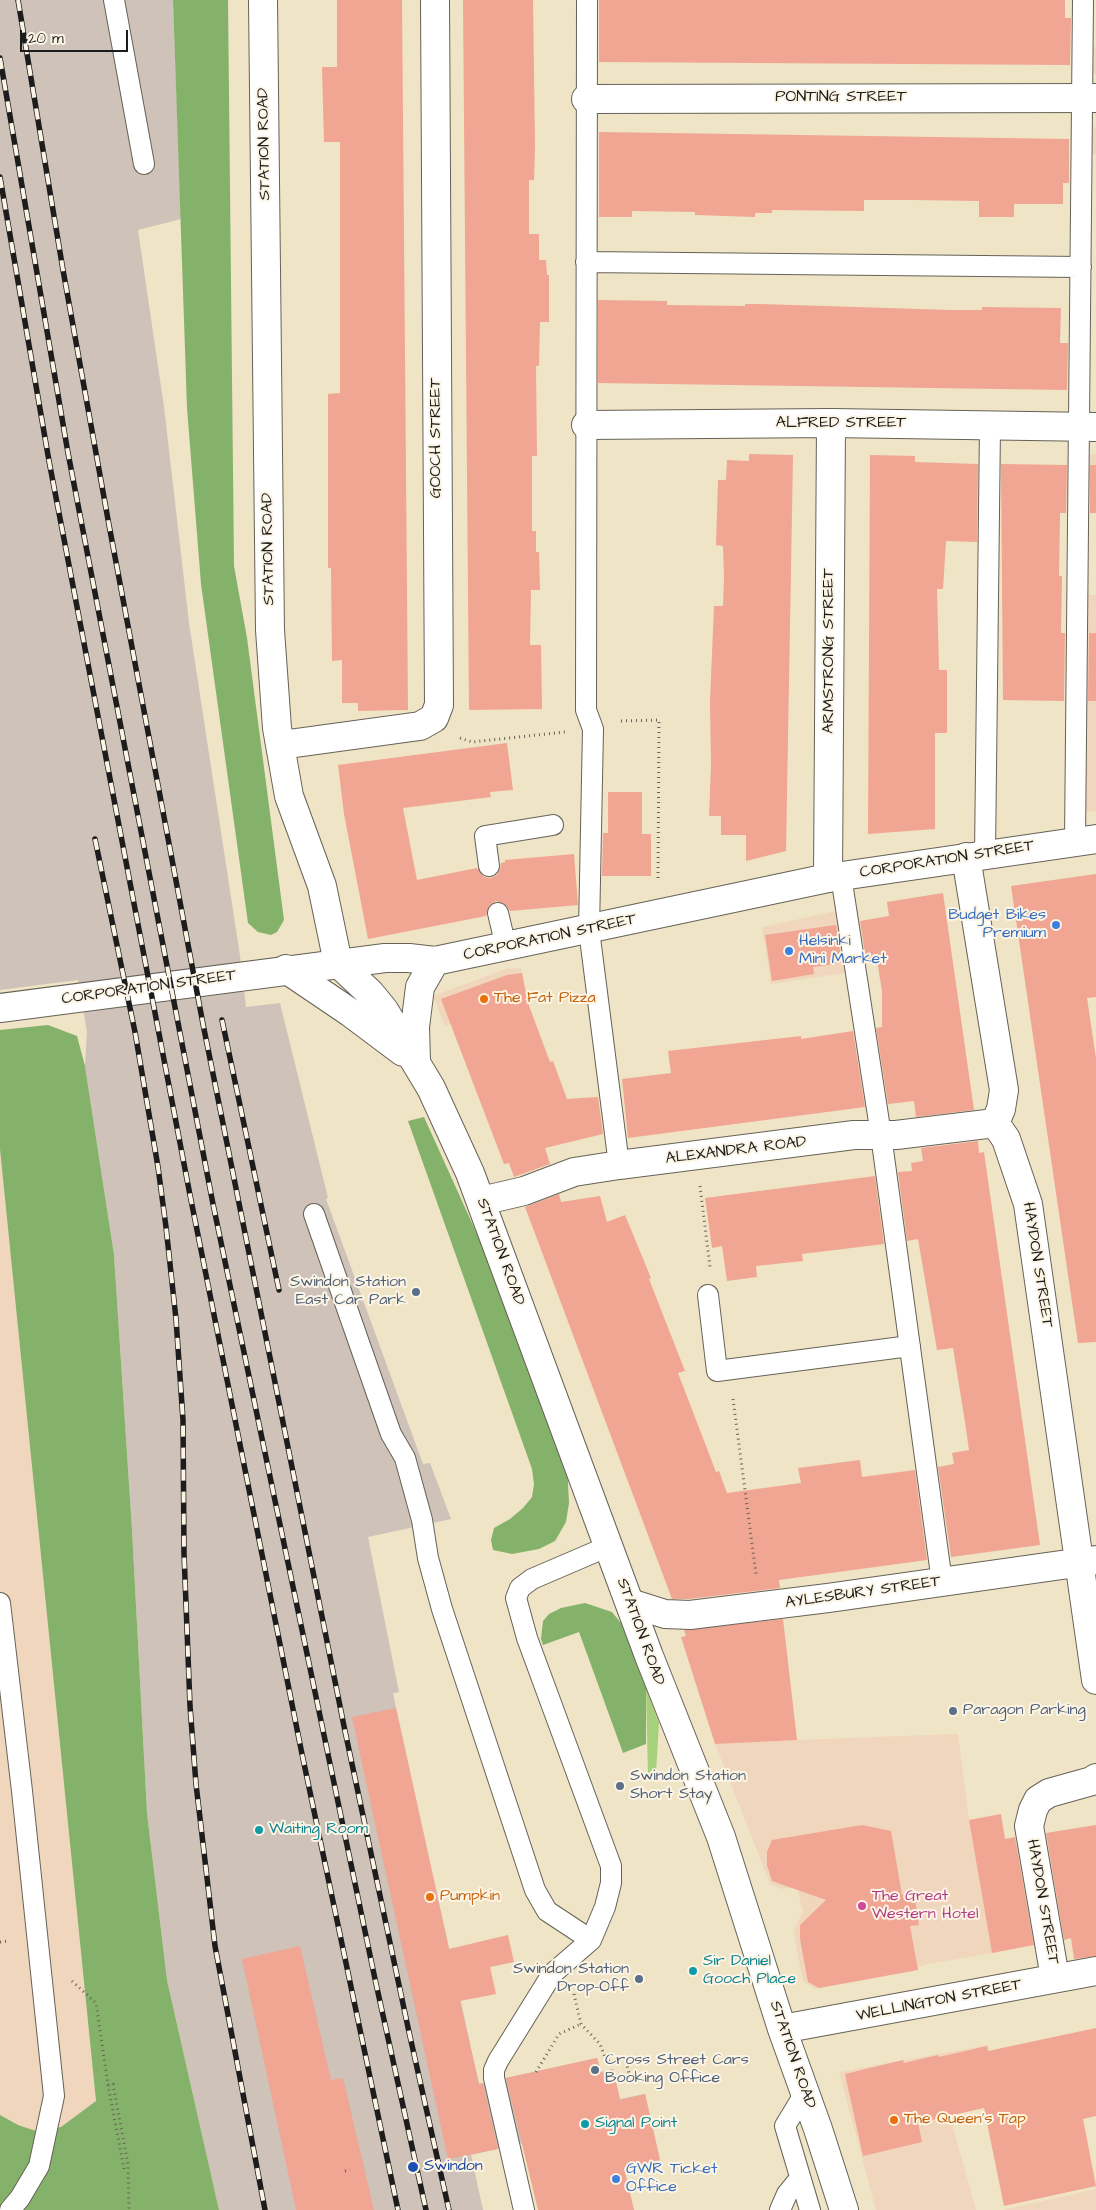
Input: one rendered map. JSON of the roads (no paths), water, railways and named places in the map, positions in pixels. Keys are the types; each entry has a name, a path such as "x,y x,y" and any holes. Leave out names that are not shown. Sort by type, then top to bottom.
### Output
{"street":[{"name":"STATION ROAD","path":"263,0 270,630 277,728 289,796 322,886 338,964 381,1005 416,1061 445,1117 481,1201 660,1687 721,1837 782,2030 844,2210"},
{"name":"GOOCH STREET","path":"281,745 420,726 434,718 439,705 435,0"},
{"name":"PONTING STREET","path":"586,98 1089,98"},
{"name":"ALFRED STREET","path":"586,426 831,423 1088,426"},
{"name":"ARMSTRONG STREET","path":"831,423 835,877"},
{"name":"CORPORATION STREET","path":"0,1008 286,969 385,958 435,961 590,930 835,877 1085,840"},
{"path":"975,856 1004,1090 996,1123"},
{"name":"STATION ROAD","path":"416,1061 416,1027 420,987 435,961"},
{"name":"STATION ROAD","path":"286,969 351,1013 416,1061"},
{"name":"ALEXANDRA ROAD","path":"481,1201 524,1191 574,1172 618,1165 854,1136 896,1135 996,1123"},
{"name":"HAYDON STREET","path":"996,1123 1006,1139 1028,1204 1088,1561 1096,1680"},
{"name":"AYLESBURY STREET","path":"630,1603 665,1614 683,1615 942,1582 1088,1561"},
{"name":"HAYDON STREET","path":"1055,1978 1029,1826 1038,1800 1049,1792 1092,1781 1096,1778"},
{"name":"WELLINGTON STREET","path":"782,2030 1096,1971"}],"lane":[{"path":"114,0 144,164"},
{"path":"587,0 586,710 593,729 590,930 618,1165"},
{"path":"1083,0 1089,98 1081,267 1088,426 1085,840"},
{"path":"586,262 1081,267"},
{"path":"975,856 990,426"},
{"path":"489,866 485,836 553,825"},
{"path":"835,877 881,1135 942,1582"},
{"path":"498,913 506,947"},
{"path":"314,1214 391,1434 405,1458 422,1520 428,1558 442,1609 535,1890 547,1910 591,1940"},
{"path":"708,1295 717,1371 910,1346"},
{"path":"524,2210 494,2078 498,2061 552,1974 591,1940 605,1907 611,1883 611,1866 527,1638 516,1598 520,1588 532,1579 609,1546"},
{"path":"0,1603 54,2096 39,2166 20,2198 10,2210"},
{"path":"805,2093 785,2126 810,2210"},
{"path":"780,2210 787,2194 800,2178"}],"railway":[{"path":"18,0 63,270 109,525 203,1024 345,1731 449,2210"},
{"path":"0,58 68,453 213,1204 375,1979 426,2210"},
{"path":"0,177 49,461 190,1195 302,1754 398,2210"},
{"path":"95,839 135,1032 158,1167 166,1227 176,1319 183,1420 184,1553 190,1706 196,1784 215,1946 265,2210"},
{"path":"222,1020 279,1290"}],"place":[{"name":"Budget Bikes Premium","path":"1056,925"},
{"name":"Helsinki Mini Market","path":"789,951"},
{"name":"The Fat Pizza","path":"484,999"},
{"name":"Swindon Station East Car Park","path":"416,1292"},
{"name":"Paragon Parking","path":"953,1711"},
{"name":"Swindon Station Short Stay","path":"620,1786"},
{"name":"Waiting Room","path":"259,1830"},
{"name":"Pumpkin","path":"430,1897"},
{"name":"The Great Western Hotel","path":"862,1906"},
{"name":"Sir Daniel Gooch Place","path":"693,1971"},
{"name":"Swindon Station Drop-Off","path":"639,1979"},
{"name":"Cross Street Cars Booking Office","path":"595,2070"},
{"name":"The Queen's Tap","path":"894,2120"},
{"name":"Signal Point","path":"585,2124"},
{"name":"Swindon","path":"413,2167"},
{"name":"GWR Ticket Office","path":"616,2179"}]}
